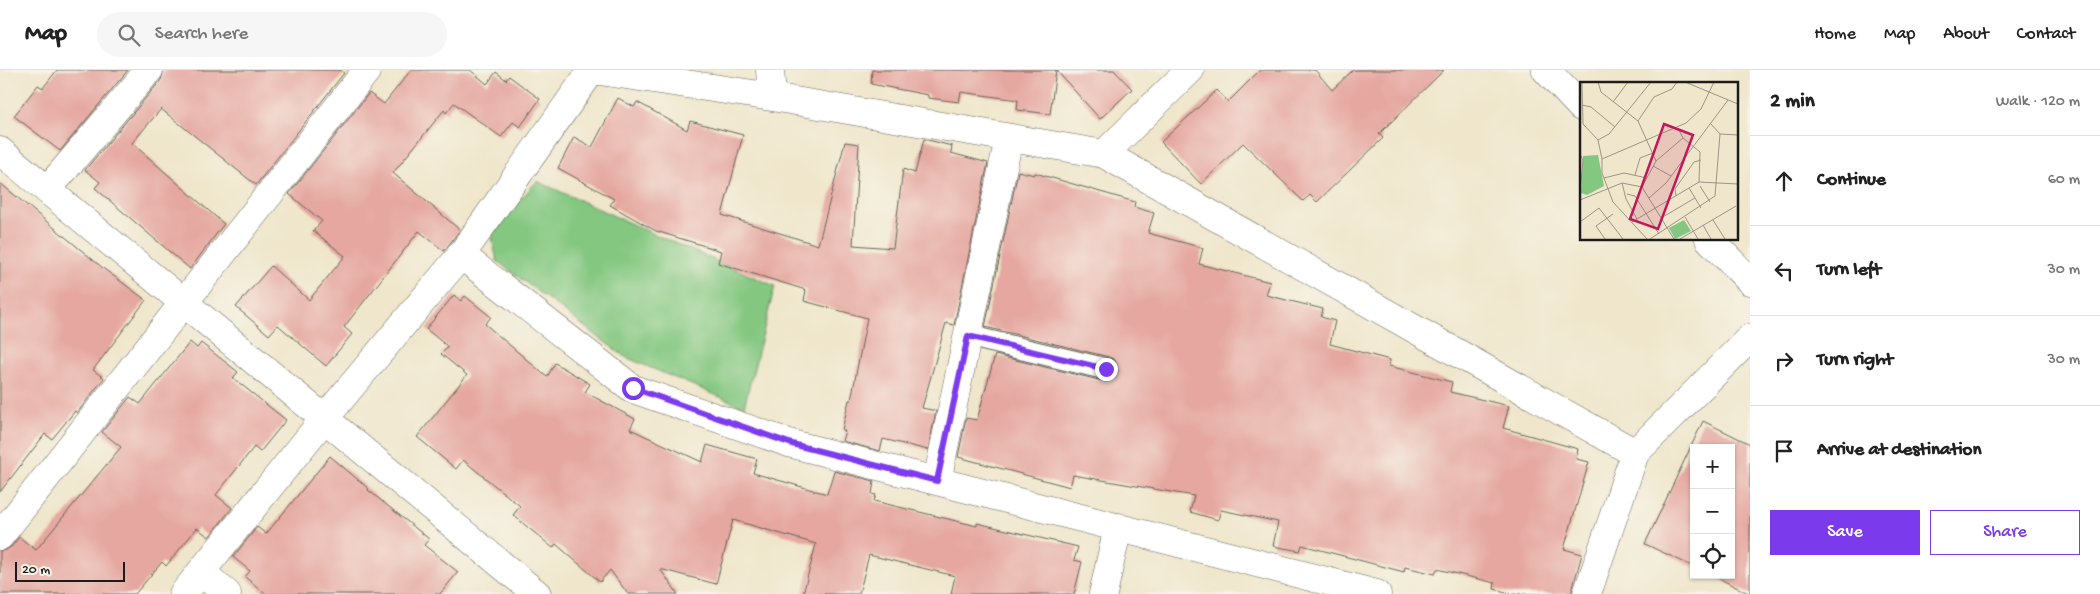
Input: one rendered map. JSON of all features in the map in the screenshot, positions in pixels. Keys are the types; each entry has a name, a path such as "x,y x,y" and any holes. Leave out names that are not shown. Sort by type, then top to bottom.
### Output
{"street":[{"path":"47,190 148,70"},
{"path":"0,536 366,70"},
{"path":"183,594 324,419 461,255 592,70 772,97 1104,154 1635,453"},
{"path":"770,70 772,97"},
{"path":"1104,154 1190,70"},
{"path":"1546,70 1580,106"},
{"path":"937,481 1009,138"},
{"path":"0,151 537,594"},
{"path":"1710,240 1750,280"},
{"path":"461,255 633,388 792,444 1377,594"},
{"path":"1587,594 1635,453 1750,338"},
{"path":"1103,594 1118,527"},
{"path":"200,572 227,594"}],"lane":[{"path":"968,336 1106,369"}],"green space":[{"path":"537,181 775,286 744,407 625,357 497,261 491,232"}],"building":[{"path":"57,70 128,70 60,151 14,116 38,85 43,88"},
{"path":"164,70 340,70 344,73 256,185 161,109 132,143 224,224 190,269 95,188 100,182 85,170 161,80"},
{"path":"411,70 470,70 487,84 496,72 506,80 509,76 540,99 520,127 513,122 501,137 454,103 446,113 444,110 393,173 460,230 444,251 419,231 344,327 352,334 326,366 278,325 269,335 236,307 271,266 309,300 345,256 313,231 322,221 289,194 369,93 384,104"},
{"path":"872,70 1056,70 1050,114 1017,110 1018,100 961,92 959,102 928,98 928,95 871,84"},
{"path":"1056,70 1114,70 1132,89 1100,119"},
{"path":"1260,70 1315,70 1332,90 1353,70 1444,70 1379,134 1383,138 1317,202 1310,195 1303,201 1243,143 1201,184 1161,142 1217,90 1228,102"},
{"path":"618,98 634,107 637,102 687,130 690,121 743,135 722,215 818,245 845,142 859,144 853,245 893,248 903,169 915,173 924,139 952,146 951,153 988,163 954,325 946,323 922,408 936,411 928,450 883,439 880,451 842,441 845,431 842,430 849,400 851,400 867,318 804,301 806,290 718,263 721,251 656,231 610,205 614,199 558,168 574,137 592,147"},
{"path":"1018,171 1034,175 1035,173 1135,202 1134,207 1154,213 1148,233 1203,248 1199,264 1270,282 1266,295 1323,309 1321,317 1335,321 1330,344 1390,360 1389,366 1452,382 1450,392 1509,406 1503,428 1578,449 1576,459 1589,462 1564,549 1582,554 1571,594 1514,594 1494,589 1495,583 1437,569 1435,574 1405,567 1404,572 1302,545 1300,551 1273,546 1278,522 1221,510 1218,520 1190,512 1194,496 1073,475 1070,487 958,457 966,418 977,420 995,355 1103,381 1115,378 1118,371 1115,360 1109,357 985,327"},
{"path":"0,183 104,269 146,300 93,370 104,378 77,413 75,411 52,439 45,434 0,492"},
{"path":"454,295 461,301 465,296 491,317 485,324 547,377 555,363 590,384 585,392 635,419 630,429 702,462 707,445 757,459 753,473 827,494 834,471 874,481 872,494 876,495 874,501 977,526 977,523 1078,547 1074,560 1082,562 1074,594 951,594 955,576 869,555 859,594 803,594 816,544 733,520 716,584 660,569 678,594 628,594 610,570 600,582 556,544 553,548 513,515 520,506 463,460 456,469 417,437 467,375 441,354 448,347 426,329"},
{"path":"190,342 197,348 201,343 238,372 233,378 286,420 260,452 254,447 216,495 232,508 209,537 197,528 166,566 162,562 135,594 0,594 0,551 12,546 19,537 36,550 121,447 102,432 130,397 140,404"},
{"path":"1703,421 1750,444 1750,594 1720,579 1735,579 1735,444 1692,444"},
{"path":"1690,449 1690,565 1645,544"},
{"path":"330,456 368,490 429,539 424,545 458,572 440,594 266,594 245,577 250,571 233,557 257,527 266,534"}],"route":[{"path":"633,388 792,444 937,481 968,336 1106,369"}]}
